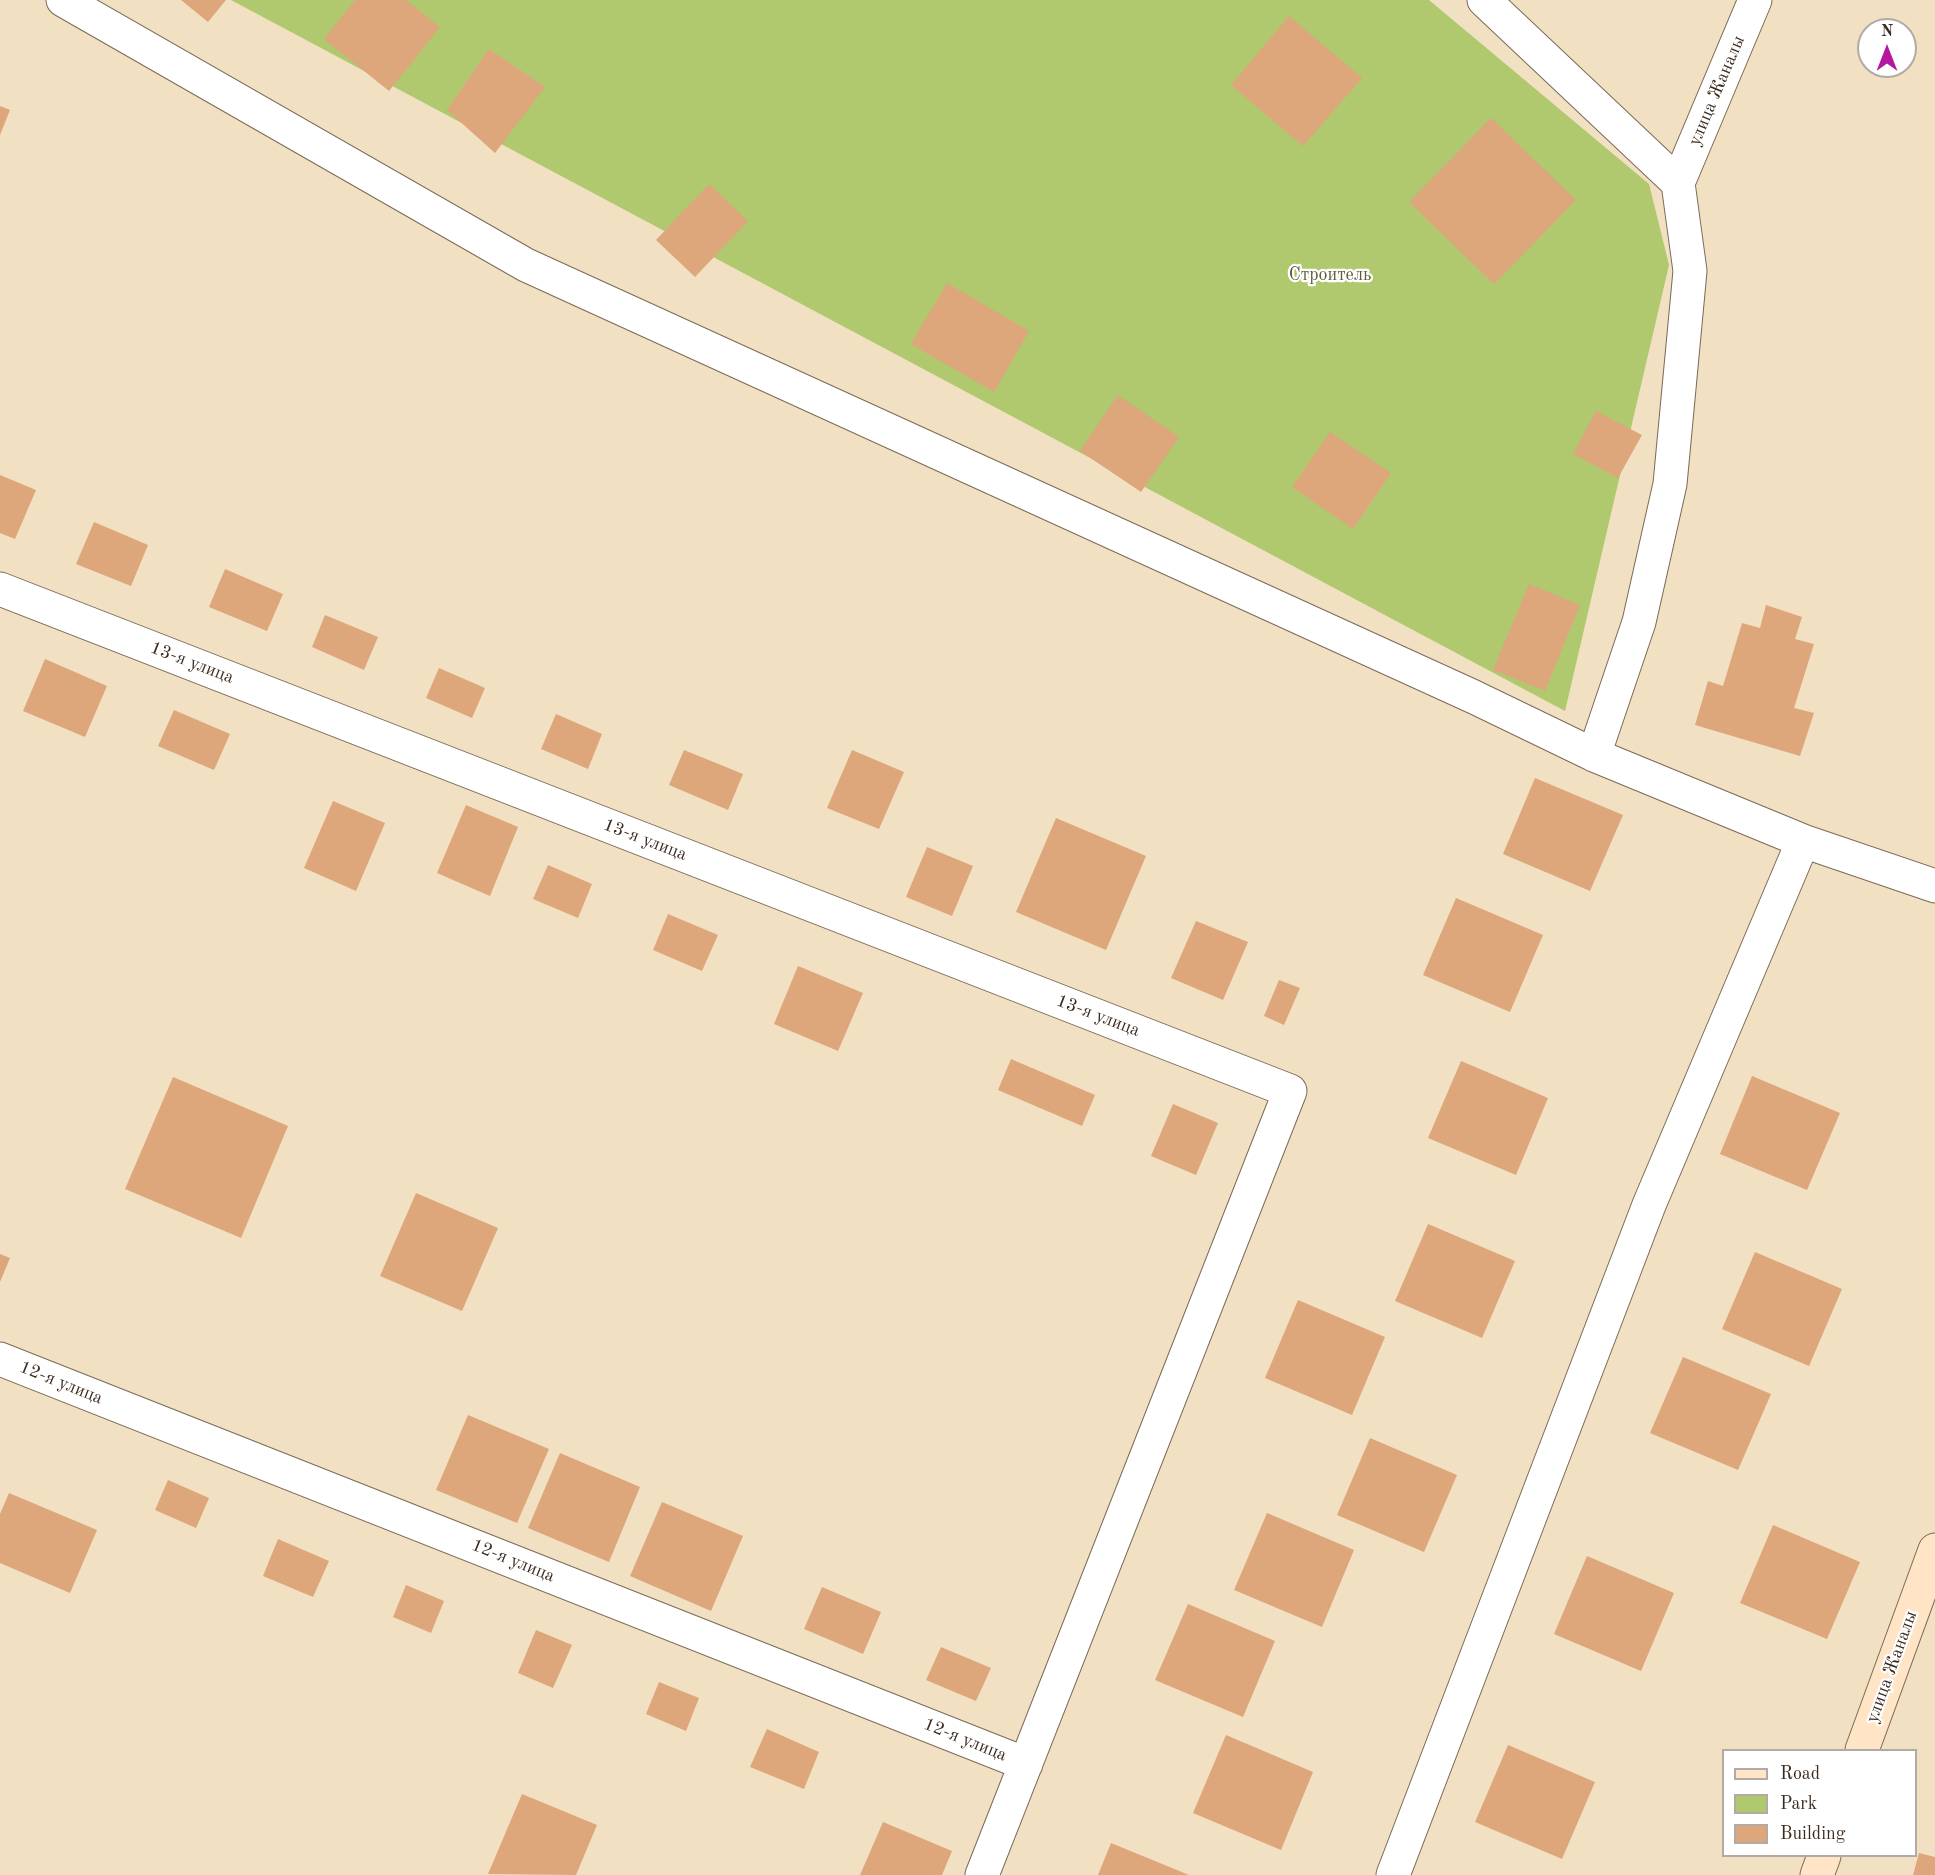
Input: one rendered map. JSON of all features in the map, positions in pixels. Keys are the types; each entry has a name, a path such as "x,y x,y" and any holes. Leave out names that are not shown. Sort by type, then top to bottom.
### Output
{"street":[{"path":"63,0 526,265 1474,697 1594,755 1803,841 1935,886"},
{"path":"1484,0 1678,183 1690,271 1670,484 1639,622 1594,755"},
{"name":"улица Жаналы","path":"1678,183 1755,0"},
{"name":"13-я улица","path":"0,589 1290,1091 1026,1764"},
{"path":"1393,1875 1649,1204 1803,841"},
{"name":"12-я улица","path":"0,1359 1026,1764"},
{"name":"улица Жаналы","path":"1862,1749 1935,1550"},
{"path":"982,1875 1026,1764"},
{"path":"1817,1875 1824,1857"}],"green space":[{"name":"Строитель","path":"231,0 1429,0 1649,184 1669,265 1565,711"}],"building":[{"path":"181,0 226,0 208,22"},
{"path":"355,0 406,0 440,27 389,91 324,39"},
{"path":"1289,16 1362,78 1303,146 1231,85"},
{"path":"489,49 545,87 495,153 447,110"},
{"path":"0,106 10,110 0,135"},
{"path":"1491,118 1576,200 1494,284 1409,202"},
{"path":"709,184 748,221 695,277 656,240"},
{"path":"947,283 1029,331 994,392 911,344"},
{"path":"1118,395 1179,437 1141,492 1080,451"},
{"path":"1596,411 1642,435 1618,478 1573,454"},
{"path":"1330,432 1391,473 1353,529 1292,487"},
{"path":"0,475 36,490 15,539 0,533"},
{"path":"94,522 148,545 131,586 76,564"},
{"path":"225,569 283,594 267,631 209,607"},
{"path":"1529,584 1580,605 1545,691 1493,670"},
{"path":"1766,605 1802,617 1795,639 1814,644 1794,708 1814,713 1800,756 1695,725 1708,681 1723,686 1742,623 1760,628"},
{"path":"325,615 378,637 364,670 312,647"},
{"path":"45,659 107,686 85,737 23,711"},
{"path":"439,668 485,688 472,718 426,698"},
{"path":"174,710 230,734 214,770 158,746"},
{"path":"556,714 602,734 588,769 541,749"},
{"path":"684,750 743,774 728,810 669,785"},
{"path":"852,750 904,772 879,829 827,808"},
{"path":"1535,778 1623,815 1590,891 1503,854"},
{"path":"333,801 385,823 356,891 304,868"},
{"path":"466,805 518,827 490,896 437,873"},
{"path":"1056,818 1146,856 1106,950 1016,912"},
{"path":"927,847 973,866 952,916 906,897"},
{"path":"548,865 592,884 578,918 533,899"},
{"path":"1456,898 1543,935 1510,1012 1423,975"},
{"path":"668,914 718,935 702,971 653,950"},
{"path":"1196,921 1248,942 1223,1000 1171,978"},
{"path":"798,966 863,993 838,1051 774,1024"},
{"path":"1279,980 1300,988 1284,1025 1264,1016"},
{"path":"1011,1059 1095,1095 1082,1126 998,1090"},
{"path":"1461,1061 1548,1098 1516,1175 1428,1138"},
{"path":"1752,1076 1840,1113 1807,1190 1720,1154"},
{"path":"173,1077 288,1126 241,1238 125,1189"},
{"path":"1173,1104 1218,1123 1196,1175 1151,1156"},
{"path":"416,1193 498,1228 462,1311 380,1276"},
{"path":"1428,1224 1515,1261 1482,1338 1395,1301"},
{"path":"1755,1252 1842,1289 1809,1366 1722,1329"},
{"path":"0,1254 10,1258 0,1282"},
{"path":"1298,1300 1385,1337 1352,1415 1265,1378"},
{"path":"1683,1357 1771,1394 1738,1470 1650,1433"},
{"path":"468,1415 549,1449 517,1523 436,1490"},
{"path":"1370,1438 1457,1475 1424,1552 1337,1515"},
{"path":"560,1453 640,1487 609,1562 528,1528"},
{"path":"168,1480 209,1498 196,1528 155,1510"},
{"path":"9,1493 97,1530 70,1593 0,1563 0,1514"},
{"path":"662,1502 743,1536 711,1611 630,1576"},
{"path":"1267,1513 1354,1550 1322,1627 1234,1590"},
{"path":"1773,1525 1860,1562 1827,1639 1740,1603"},
{"path":"278,1539 329,1561 313,1597 263,1576"},
{"path":"1587,1556 1674,1593 1641,1671 1554,1634"},
{"path":"406,1585 444,1601 431,1633 393,1617"},
{"path":"822,1587 881,1612 863,1654 804,1629"},
{"path":"1188,1604 1275,1641 1243,1717 1155,1680"},
{"path":"536,1630 572,1645 553,1688 518,1673"},
{"path":"941,1647 991,1668 976,1701 926,1680"},
{"path":"659,1682 699,1698 686,1731 646,1714"},
{"path":"767,1729 819,1752 804,1789 750,1767"},
{"path":"1226,1735 1313,1772 1281,1850 1193,1813"},
{"path":"1508,1745 1595,1782 1562,1859 1475,1822"},
{"path":"522,1794 597,1825 576,1875 488,1874"},
{"path":"883,1822 952,1851 942,1875 860,1875"},
{"path":"1111,1843 1189,1875 1098,1875"},
{"path":"1919,1853 1935,1857 1935,1875 1913,1875"}]}
